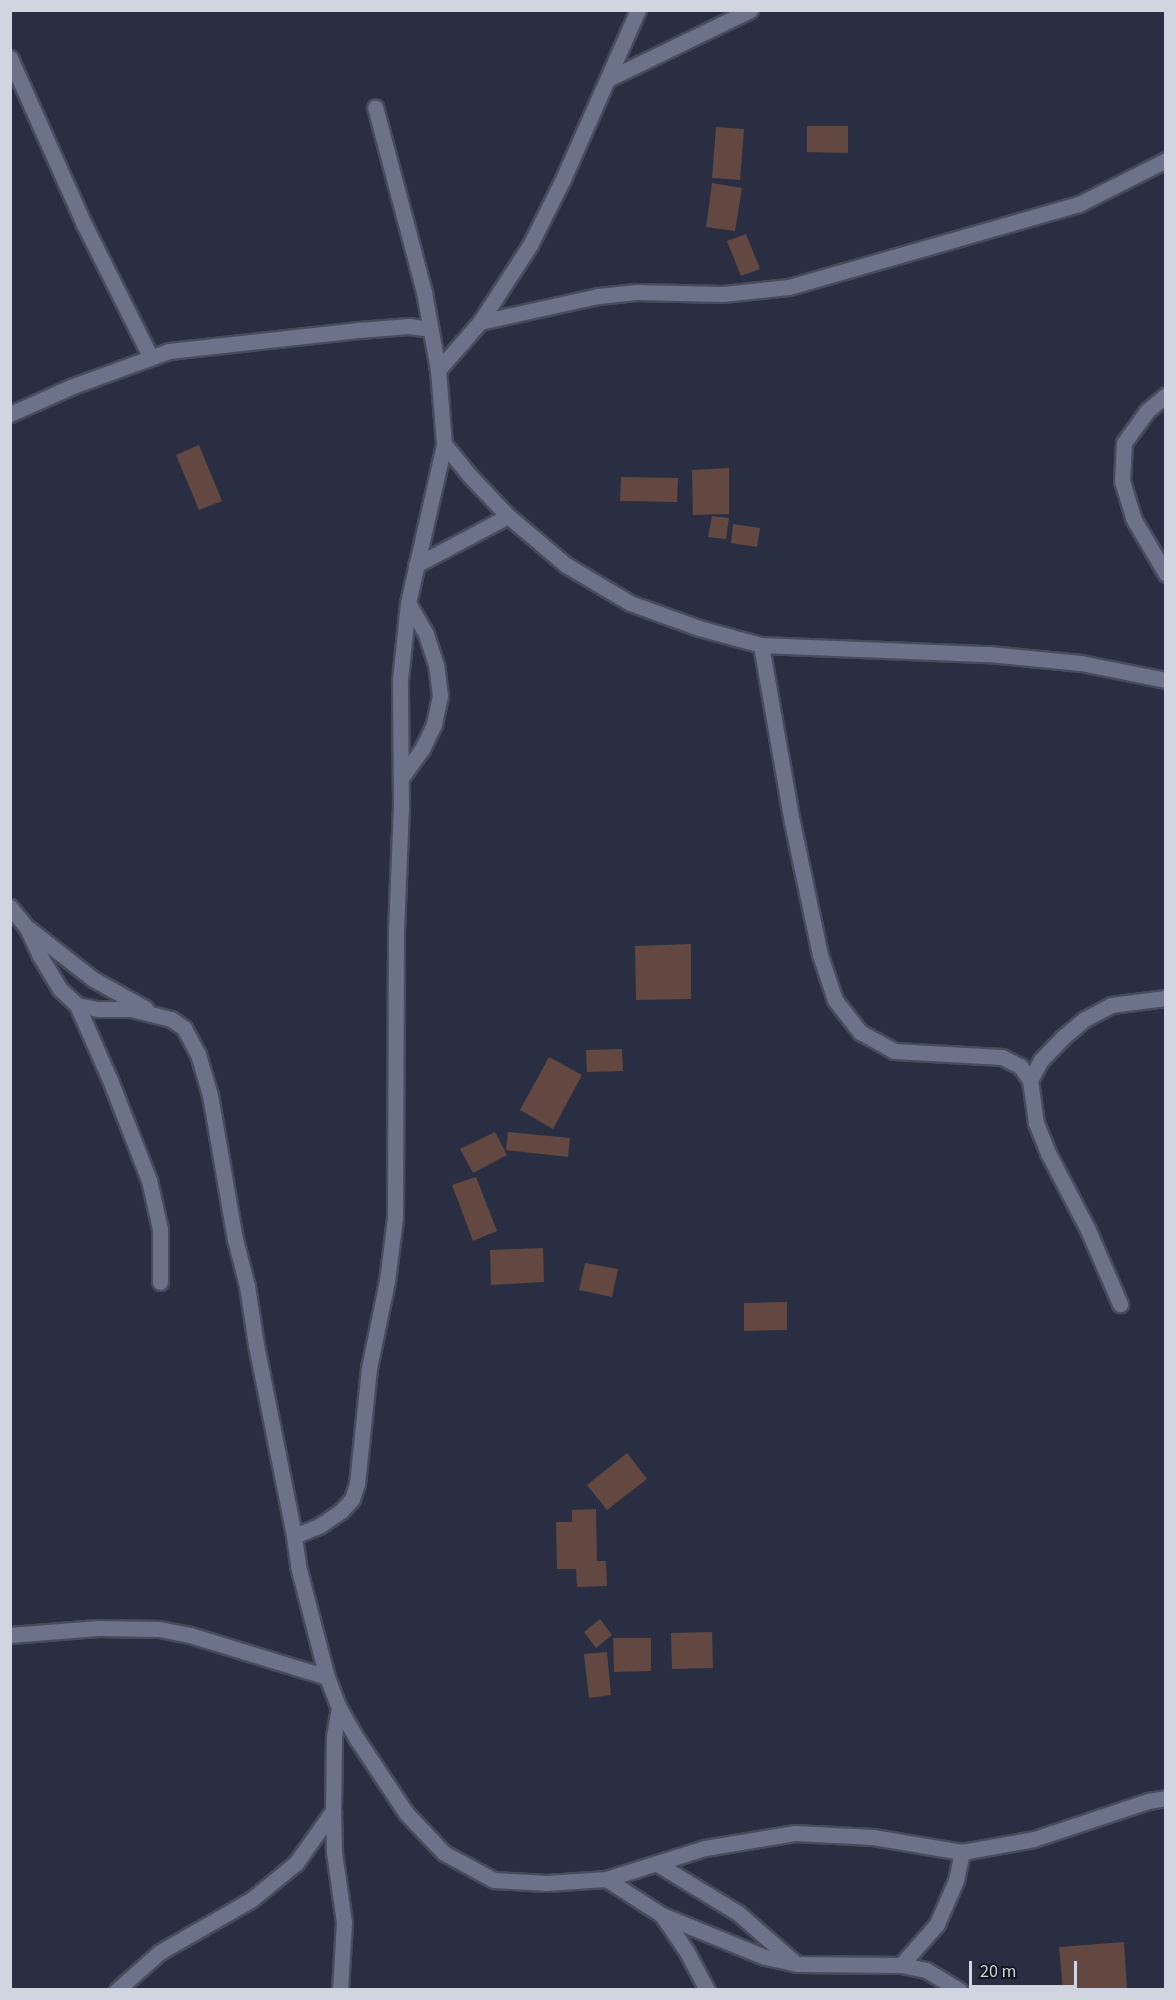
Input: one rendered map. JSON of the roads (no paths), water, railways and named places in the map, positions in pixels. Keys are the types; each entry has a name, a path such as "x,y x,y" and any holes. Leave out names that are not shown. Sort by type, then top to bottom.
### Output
{"street":[{"path":"438,370 480,322 530,245 638,10"},
{"path":"608,79 750,10"},
{"path":"10,58 79,213 150,356"},
{"path":"294,1536 319,1526 341,1511 352,1499 357,1484 369,1368 387,1281 395,1218 395,1007 401,778 400,680 408,603 444,444 438,370 421,281 375,107"},
{"path":"480,322 598,296 637,292 723,294 789,287 1079,204 1166,160"},
{"path":"10,414 73,386 150,356 169,351 308,334 410,326 430,329"},
{"path":"1166,395 1147,411 1124,443 1122,481 1133,518 1166,574"},
{"path":"444,444 470,476 508,516 566,565 630,603 699,628 761,645 989,654 1081,663 1166,680"},
{"path":"416,565 508,516"},
{"path":"401,778 422,749 434,724 440,696 436,665 426,634 408,603"},
{"path":"761,645 792,822 820,955 835,1000 860,1032 894,1051 1002,1057 1020,1066 1030,1080 1036,1123 1064,1186 1088,1230 1120,1304"},
{"path":"10,907 27,928 93,979 171,1019 183,1028 198,1054 205,1074 298,1566 327,1677 339,1708 406,1813 444,1853 494,1880 546,1883 606,1879 705,1848 795,1833 873,1838 962,1852 1034,1839 1148,1801 1166,1798"},
{"path":"27,928 40,956 60,989 76,1005 114,1090 149,1180 160,1229 160,1281"},
{"path":"1030,1080 1041,1060 1085,1019 1111,1005 1166,998"},
{"path":"76,1005 156,1013"},
{"path":"10,1635 99,1628 159,1629 189,1635 327,1677"},
{"path":"339,1708 334,1737 333,1811 334,1852 344,1922 340,1989"},
{"path":"117,1989 160,1952 252,1899 296,1863 333,1811"},
{"path":"901,1965 938,1924 956,1880 962,1852"},
{"path":"656,1863 738,1913 797,1964"},
{"path":"606,1879 662,1915 765,1957 797,1964 901,1965 926,1970 958,1989"},
{"path":"662,1915 687,1952 707,1989"}]}
